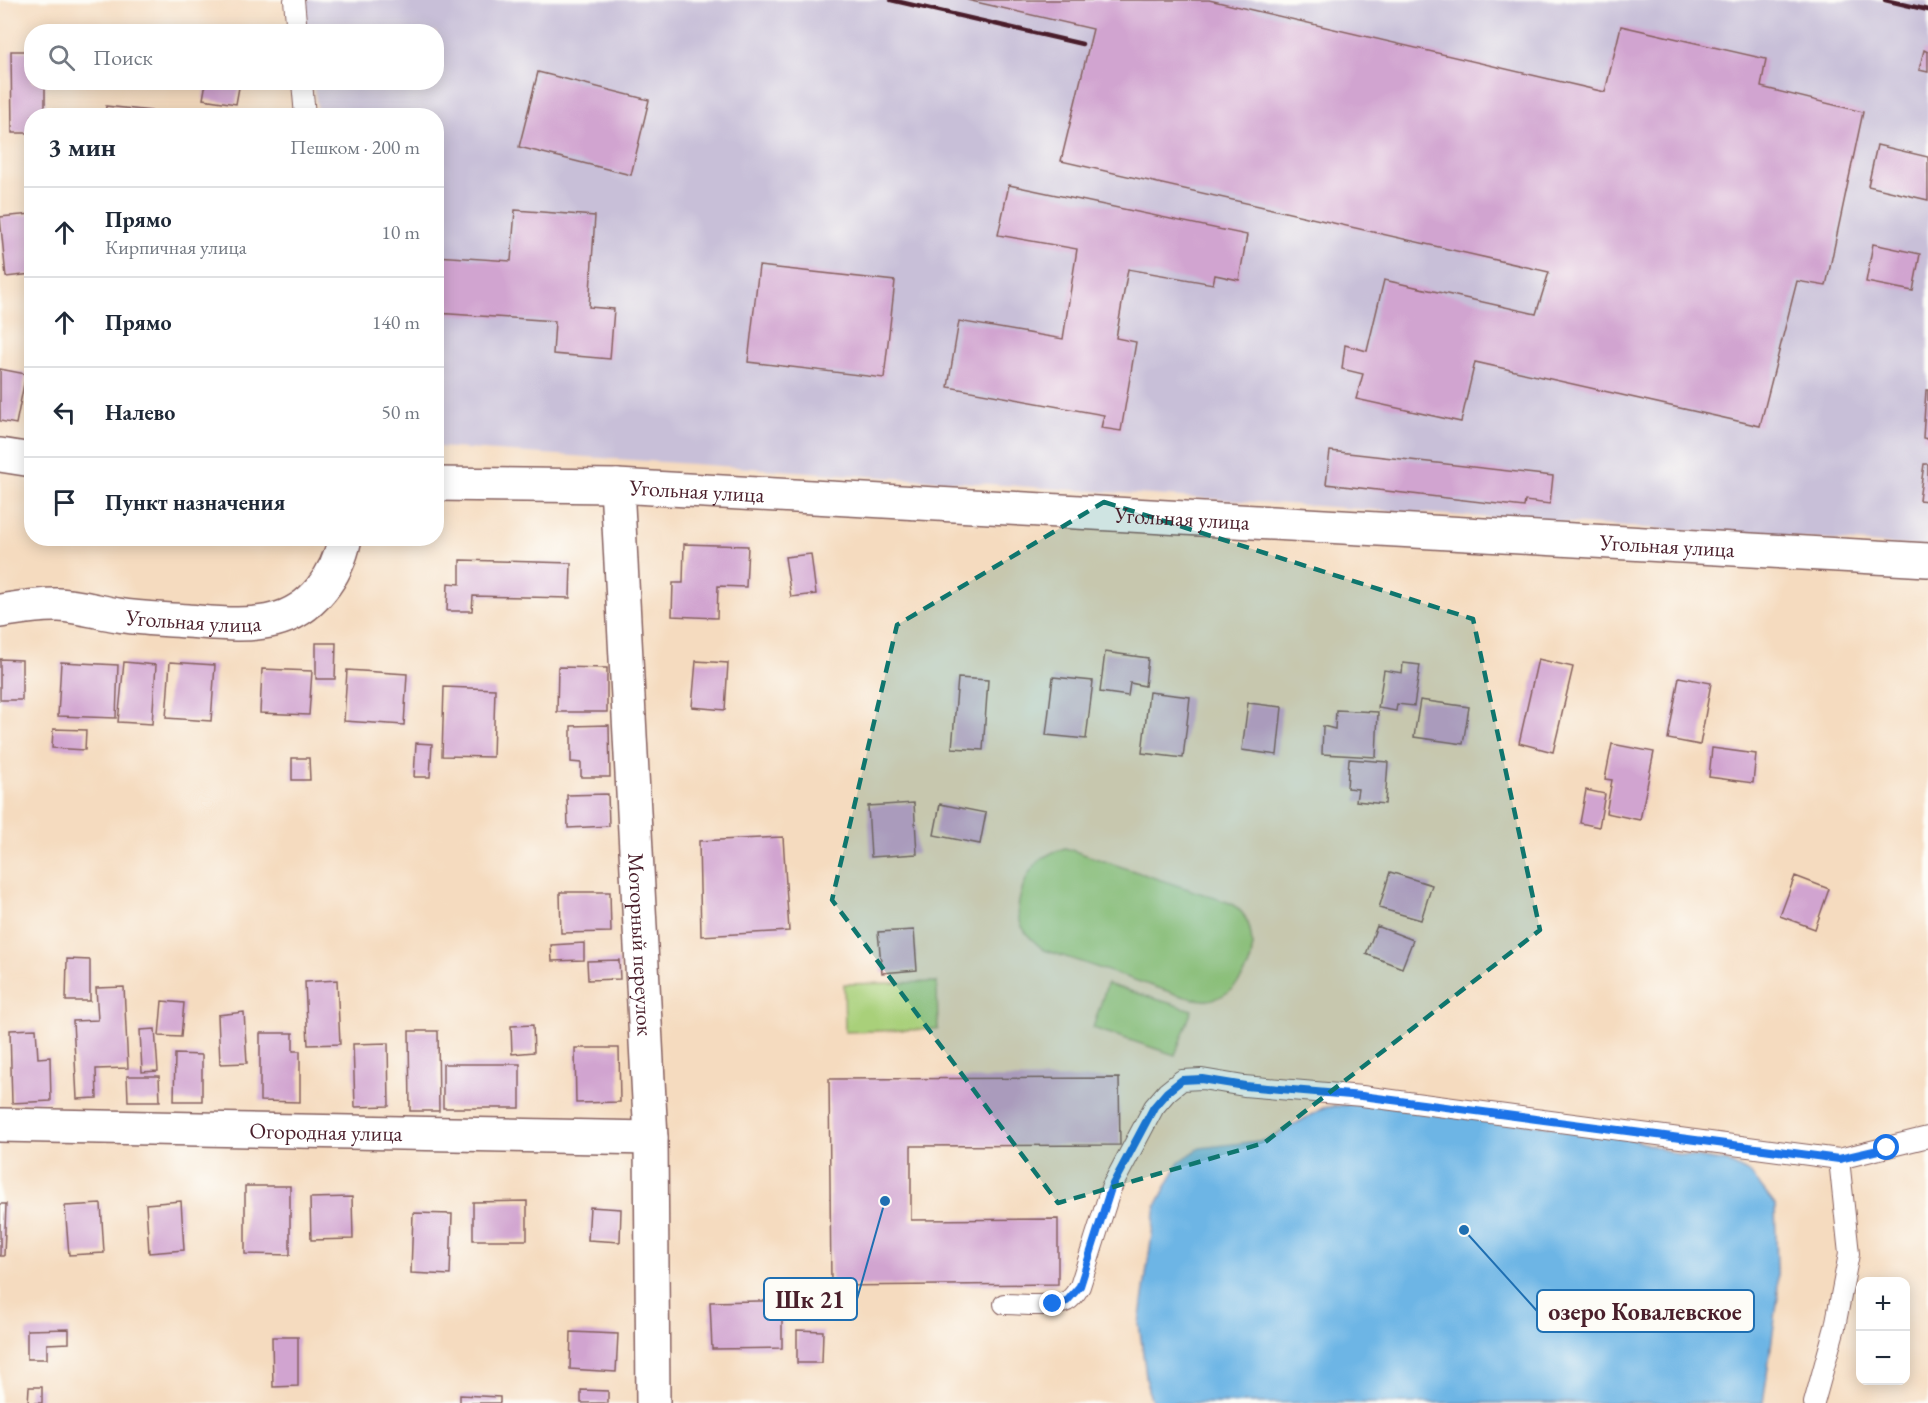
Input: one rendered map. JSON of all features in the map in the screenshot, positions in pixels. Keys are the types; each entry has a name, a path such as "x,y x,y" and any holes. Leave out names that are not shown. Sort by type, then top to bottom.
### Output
{"street":[{"path":"0,455 24,459"},
{"name":"Угольная улица","path":"444,484 617,486 1928,560"},
{"name":"Моторный переулок","path":"617,486 651,1138 653,1403"},
{"name":"Угольная улица","path":"0,611 60,605 122,615 228,624 273,621 300,610 319,593 331,575 344,546"},
{"name":"Огородная улица","path":"0,1125 651,1138"}],"lane":[{"path":"294,0 296,24"},
{"path":"303,90 304,108"},
{"path":"1004,1304 1053,1304 1067,1301 1074,1294 1080,1286 1111,1188 1154,1107 1182,1080 1202,1079 1245,1086 1362,1096 1839,1159 1928,1137"},
{"path":"1814,1403 1835,1327 1849,1254 1839,1159"}],"highlighted area":[{"path":"1104,502 1473,619 1540,930 1264,1143 1058,1203 832,900 897,625"}],"shaded area":[{"path":"300,0 1928,0 1928,547 444,447 444,108 318,108 314,90 444,90 444,24 304,24"}],"green space":[{"path":"1065,848 1230,903 1236,907 1248,922 1251,935 1251,958 1244,975 1231,990 1223,995 1199,1000 1044,950 1030,937 1019,919 1019,900 1026,879 1035,865 1047,855"},
{"path":"937,982 938,1029 845,1032 844,984"},
{"path":"1107,984 1192,1010 1175,1055 1093,1028"}],"water":[{"path":"1362,1102 1620,1135 1677,1154 1728,1162 1751,1174 1775,1205 1778,1297 1763,1403 1153,1403 1148,1390 1139,1324 1156,1206 1179,1162 1200,1148 1267,1140 1323,1108"}],"building":[{"path":"967,0 1209,0 1605,92 1621,26 1766,59 1761,87 1863,112 1826,286 1797,281 1760,426 1475,362 1461,422 1356,399 1363,374 1342,369 1345,345 1367,351 1384,280 1536,314 1549,272 1061,161 1093,29"},
{"path":"1924,50 1928,52 1928,72 1919,70"},
{"path":"11,51 24,51 24,90 45,90 45,108 24,108 24,133 12,133"},
{"path":"538,72 649,100 631,175 519,147"},
{"path":"205,90 239,90 236,104 203,99"},
{"path":"1877,145 1928,157 1928,200 1868,186"},
{"path":"1009,185 1247,235 1239,280 1215,275 1213,284 1128,269 1116,338 1136,342 1121,431 1101,428 1104,415 948,387 959,321 1063,339 1077,249 998,235"},
{"path":"515,210 595,216 589,307 614,309 610,359 553,354 555,321 444,314 444,257 511,261"},
{"path":"24,215 24,275 6,277 0,217"},
{"path":"1873,244 1920,254 1913,291 1866,282"},
{"path":"759,266 895,281 884,378 748,362"},
{"path":"0,369 24,374 16,424 0,421"},
{"path":"1926,390 1928,390 1928,439 1923,438"},
{"path":"1330,451 1553,476 1550,504 1525,501 1524,507 1326,484"},
{"path":"1924,464 1928,464 1928,501 1919,500"},
{"path":"684,544 748,546 746,587 718,586 717,618 672,616 673,583 683,583"},
{"path":"811,554 816,594 791,597 785,557"},
{"path":"460,560 571,563 570,598 473,596 472,611 447,611 448,583 460,584"},
{"path":"316,643 336,643 335,679 316,679"},
{"path":"1105,652 1148,658 1145,686 1130,683 1128,696 1100,692"},
{"path":"0,659 22,660 22,700 0,700"},
{"path":"1538,659 1573,667 1553,752 1519,743"},
{"path":"696,661 728,663 725,710 692,707"},
{"path":"61,662 118,665 116,718 58,716"},
{"path":"124,662 156,665 152,724 118,722"},
{"path":"170,662 215,665 211,721 166,718"},
{"path":"1403,663 1420,665 1414,706 1397,704 1396,711 1378,708 1384,670 1402,673"},
{"path":"558,667 607,668 607,712 557,712"},
{"path":"262,669 312,671 309,715 260,713"},
{"path":"347,670 407,674 404,725 344,721"},
{"path":"1053,677 1093,681 1086,739 1046,735"},
{"path":"1679,677 1711,683 1700,745 1668,739"},
{"path":"958,678 988,680 983,750 952,748"},
{"path":"444,687 495,689 493,757 442,756"},
{"path":"1149,692 1190,697 1183,758 1142,753"},
{"path":"1420,700 1469,707 1463,744 1414,737"},
{"path":"1248,703 1282,707 1277,755 1242,750"},
{"path":"1336,710 1378,712 1376,757 1322,754 1323,726 1335,729"},
{"path":"609,725 610,777 581,777 581,763 571,762 571,726"},
{"path":"53,729 86,730 85,750 52,748"},
{"path":"416,743 432,744 430,777 414,777"},
{"path":"1612,744 1654,752 1640,820 1606,813 1612,780 1605,779"},
{"path":"1712,748 1756,754 1753,783 1709,777"},
{"path":"292,758 309,758 310,780 292,780"},
{"path":"1349,759 1388,762 1385,804 1356,801 1358,789 1347,788"},
{"path":"1586,790 1605,794 1599,827 1580,823"},
{"path":"608,794 609,826 568,828 567,795"},
{"path":"914,803 917,854 871,857 868,806"},
{"path":"940,804 986,813 980,844 934,835"},
{"path":"783,837 789,931 701,936 699,841"},
{"path":"1390,872 1432,885 1421,920 1379,908"},
{"path":"1795,876 1829,889 1815,929 1780,916"},
{"path":"560,892 610,892 611,932 561,933"},
{"path":"1377,926 1413,940 1402,968 1366,954"},
{"path":"914,930 917,970 882,973 878,932"},
{"path":"584,943 584,960 552,961 551,945"},
{"path":"67,959 90,960 90,1001 66,1001"},
{"path":"619,960 620,979 588,980 587,961"},
{"path":"337,980 340,1044 308,1045 305,982"},
{"path":"124,987 128,1068 96,1069 97,1098 77,1099 73,1021 98,1020 96,988"},
{"path":"162,1001 184,1003 181,1037 159,1036"},
{"path":"244,1012 247,1063 220,1064 218,1015"},
{"path":"533,1025 534,1052 512,1054 511,1026"},
{"path":"36,1029 38,1058 50,1057 51,1101 12,1103 10,1030"},
{"path":"155,1029 158,1071 142,1072 140,1030"},
{"path":"409,1031 438,1031 439,1111 410,1111"},
{"path":"260,1033 293,1033 293,1051 300,1051 300,1102 260,1101"},
{"path":"388,1043 389,1106 355,1107 353,1044"},
{"path":"575,1048 619,1048 620,1102 576,1103"},
{"path":"175,1054 202,1055 202,1101 174,1101"},
{"path":"443,1064 520,1064 520,1108 443,1108"},
{"path":"127,1076 159,1076 160,1101 128,1101"},
{"path":"1119,1078 1120,1145 911,1146 911,1220 1058,1219 1058,1284 831,1286 829,1079"},
{"path":"245,1186 290,1186 290,1255 245,1254"},
{"path":"352,1197 353,1239 311,1240 310,1198"},
{"path":"181,1201 184,1250 149,1253 146,1204"},
{"path":"527,1201 527,1240 473,1240 473,1202"},
{"path":"0,1204 6,1204 4,1256 0,1256"},
{"path":"101,1204 104,1253 69,1255 65,1206"},
{"path":"590,1207 621,1209 620,1242 588,1240"},
{"path":"413,1213 452,1214 450,1275 411,1273"},
{"path":"803,1300 804,1320 782,1320 782,1348 712,1349 710,1302"},
{"path":"69,1329 69,1343 47,1344 47,1359 27,1359 27,1330"},
{"path":"797,1330 823,1331 822,1363 797,1363"},
{"path":"571,1332 618,1334 616,1372 570,1369"},
{"path":"272,1337 298,1337 298,1386 273,1387"},
{"path":"29,1387 42,1387 42,1403 28,1403"},
{"path":"581,1390 608,1391 608,1403 581,1403"},
{"path":"460,1395 500,1397 500,1403 460,1403"}],"railway":[{"path":"891,0 1082,44"},
{"path":"1885,0 1928,10"}],"place":[{"name":"Шк 21","path":"885,1201"},
{"name":"озеро Ковалевское","path":"1464,1230"}],"route":[{"path":"1053,1304 1067,1301 1080,1286 1111,1188 1154,1107 1182,1080 1202,1079 1245,1086 1362,1096 1839,1159 1887,1148"}]}
